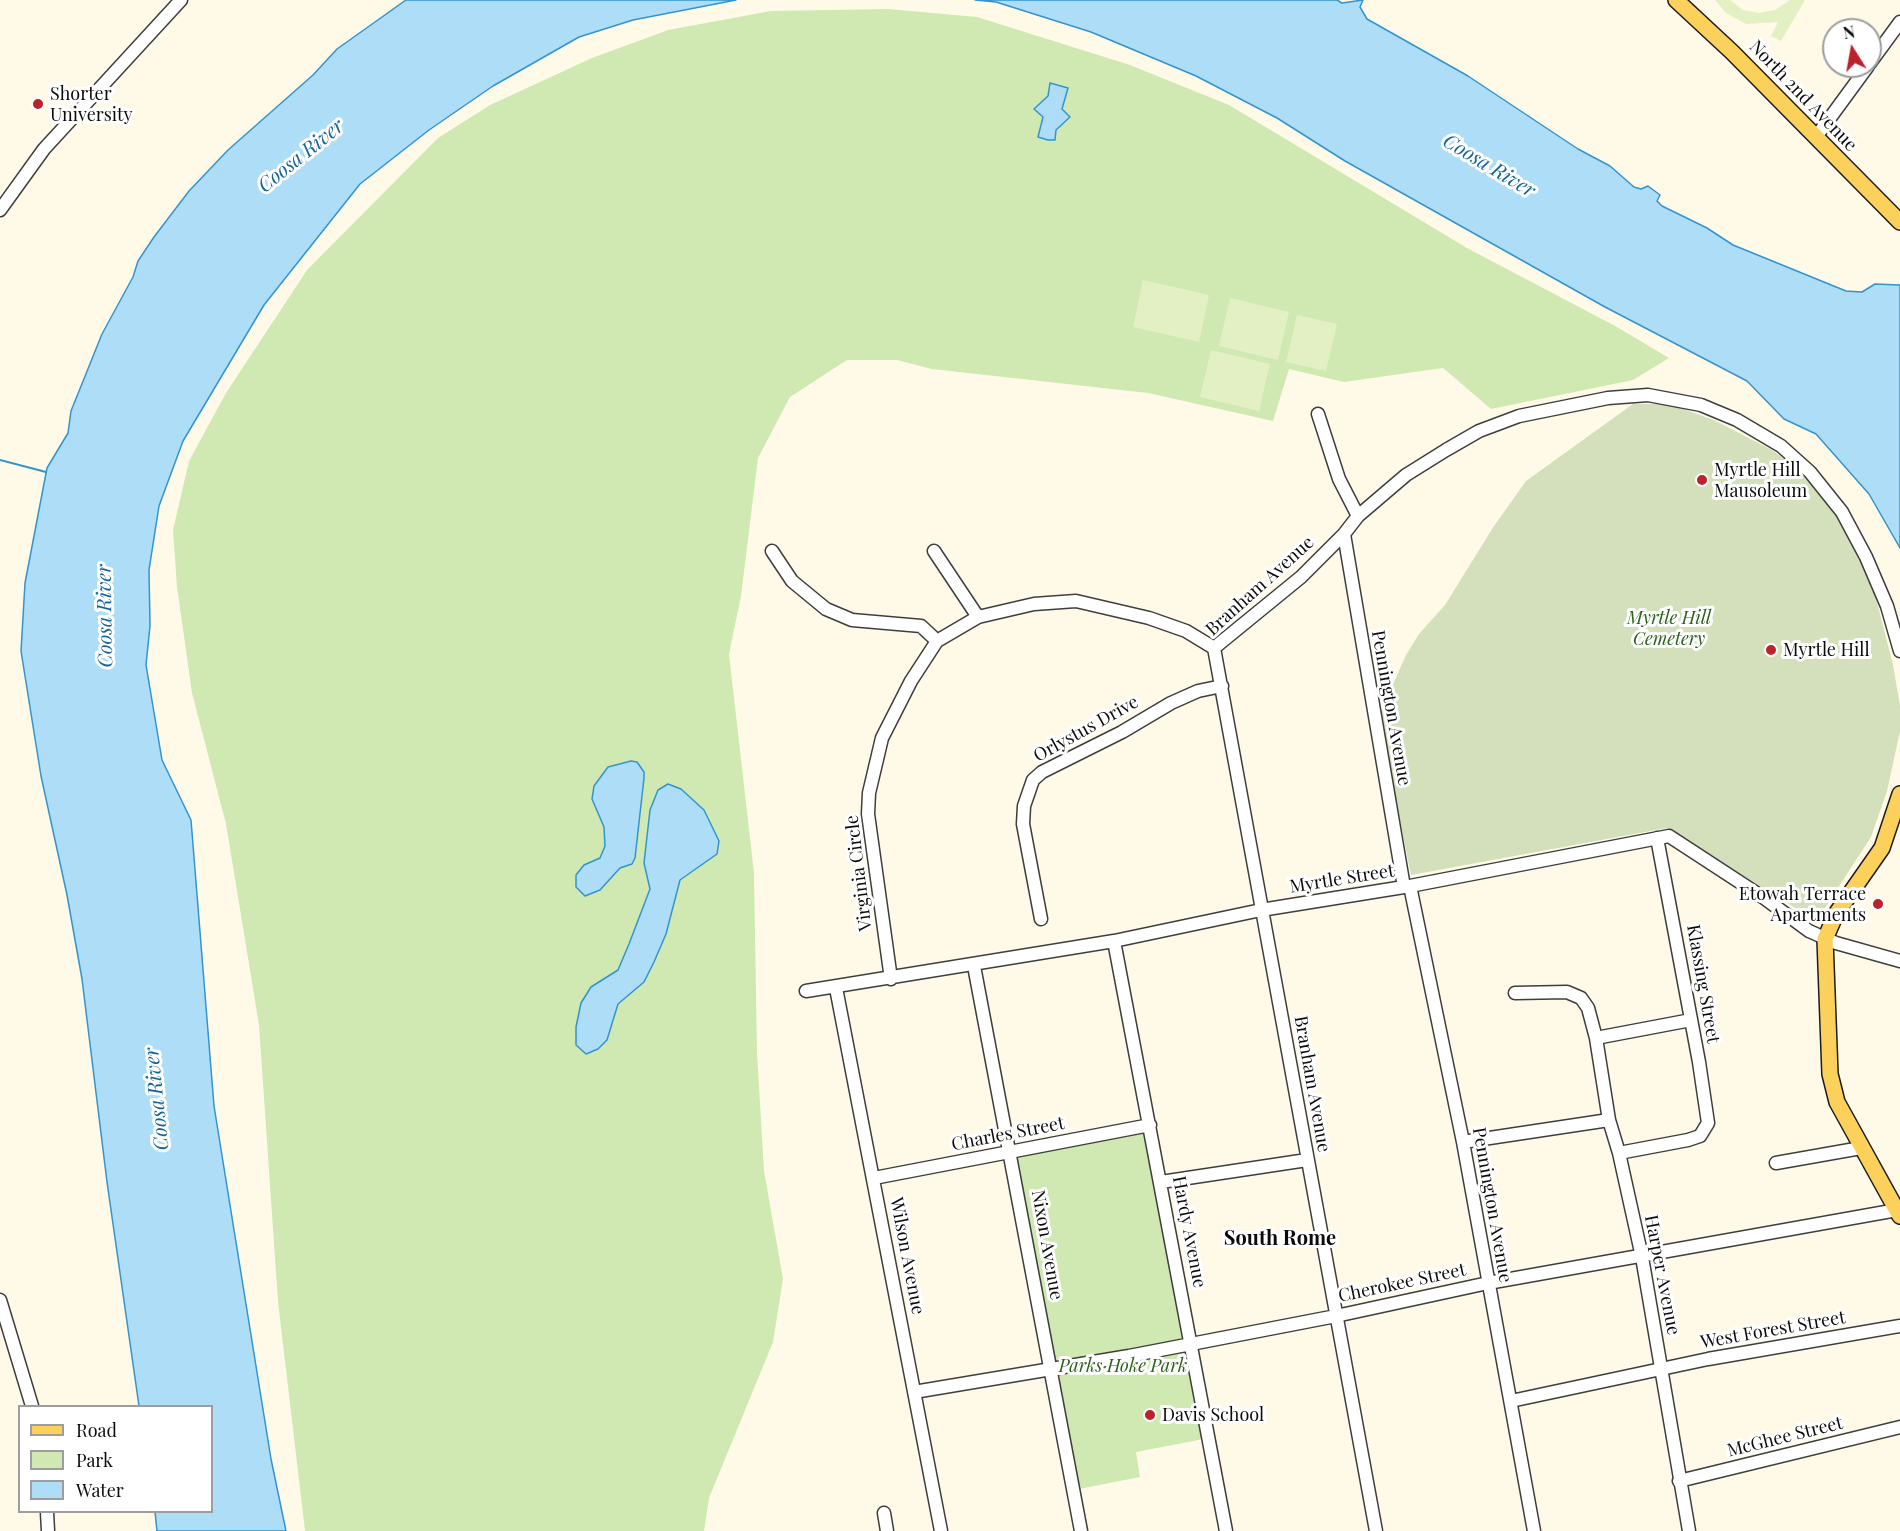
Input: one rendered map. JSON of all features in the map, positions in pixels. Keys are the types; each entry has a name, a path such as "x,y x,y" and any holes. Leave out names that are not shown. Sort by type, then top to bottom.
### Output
{"main road":[{"name":"North 2nd Avenue","path":"1676,0 1900,222"},
{"path":"1899,1213 1837,1101 1830,1074 1826,939 1836,914 1882,848 1900,794"}],"street":[{"path":"0,210 44,149 181,0"},
{"path":"1882,47 1900,22"},
{"path":"1816,137 1859,78"},
{"name":"Branham Avenue","path":"1377,1531 1214,648 1301,577 1344,534 1358,516 1406,475 1436,456 1479,431 1519,416 1598,400 1638,395 1693,403 1760,432 1801,463 1827,491 1849,523 1887,606 1900,651"},
{"path":"1318,414 1339,479 1358,516"},
{"name":"Pennington Avenue","path":"1344,534 1407,886 1463,1142 1534,1531"},
{"path":"772,551 792,581 826,609 852,620 921,626 937,641"},
{"path":"934,551 978,617"},
{"name":"Virginia Circle","path":"891,979 868,814 869,793 882,738 911,681 937,641 978,617 1034,604 1076,601 1149,618 1186,631 1214,648"},
{"name":"Orlystus Drive","path":"1041,919 1023,825 1027,793 1033,780 1042,772 1122,732 1171,703 1198,691 1222,686"},
{"name":"Myrtle Street","path":"806,992 1114,941 1261,910 1407,886 1669,836 1764,898 1809,931 1826,939 1900,961"},
{"name":"Klassing Street","path":"1619,1154 1700,1136 1708,1123 1657,838"},
{"name":"Hardy Avenue","path":"1114,941 1226,1531"},
{"name":"Nixon Avenue","path":"974,966 1012,1151 1081,1531"},
{"name":"Wilson Avenue","path":"836,988 941,1531"},
{"name":"Harper Avenue","path":"1515,993 1567,992 1581,998 1588,1008 1595,1033 1609,1120 1642,1257 1689,1531"},
{"path":"1595,1033 1691,1020"},
{"path":"1463,1142 1609,1120"},
{"name":"Charles Street","path":"874,1178 1150,1125"},
{"path":"1776,1163 1861,1148"},
{"path":"1161,1182 1307,1160"},
{"name":"Cherokee Street","path":"914,1392 1336,1316 1488,1283 1899,1213"},
{"path":"0,1300 31,1405"},
{"name":"West Forest Street","path":"1511,1401 1661,1370 1900,1326"},
{"name":"McGhee Street","path":"1679,1481 1900,1427"},
{"path":"47,1513 48,1531"},
{"path":"884,1513 887,1531"}],"green space":[{"path":"1715,0 1730,0 1743,10 1759,13 1775,10 1790,0 1805,0 1781,41 1771,36 1778,22 1746,24 1726,13"},
{"path":"888,9 977,17 1130,65 1229,105 1467,248 1617,327 1669,358 1633,380 1491,409 1443,368 1344,382 1289,369 1273,421 1148,393 932,369 897,360 847,360 790,397 758,458 741,596 729,654 754,873 757,1053 764,1171 783,1279 773,1342 709,1498 704,1531 305,1531 278,1302 259,1025 226,824 192,693 177,587 173,530 189,461 226,393 307,270 438,138 490,105 592,58 668,30 771,11"},
{"path":"1143,280 1209,295 1199,342 1133,327"},
{"path":"1230,298 1289,312 1278,360 1219,346"},
{"path":"1297,315 1337,324 1326,371 1286,362"},
{"path":"1211,350 1270,364 1259,411 1200,397"},
{"name":"Myrtle Hill Cemetery","path":"1633,404 1669,404 1714,420 1770,449 1794,465 1819,490 1870,575 1893,665 1900,706 1900,731 1887,791 1871,837 1823,911 1813,919 1667,828 1411,875 1379,716 1406,655 1419,634 1445,605 1494,526 1526,481"},
{"name":"Parks Hoke Park","path":"1150,1125 1209,1438 1136,1452 1140,1477 1074,1490 1012,1151"}],"water":[{"name":"Coosa River","path":"406,0 736,0 633,20 579,37 493,86 429,130 360,184 264,305 183,441 159,506 149,570 150,626 146,665 162,760 191,820 214,1106 271,1459 286,1531 157,1531 155,1513 213,1513 213,1405 139,1405 107,1182 82,979 67,895 41,776 21,651 25,583 47,468 68,433 71,411 102,334 133,277 138,261 189,191 228,150 313,75 337,49"},
{"name":"Coosa River","path":"975,0 1337,0 1342,3 1363,0 1360,7 1367,19 1468,76 1578,149 1610,166 1634,187 1641,189 1648,186 1660,195 1657,201 1662,206 1707,228 1733,245 1846,291 1862,292 1875,284 1900,285 1900,548 1869,494 1816,434 1784,419 1747,381 1605,307 1345,161 1277,118 1196,76 1091,32 996,2"},
{"path":"1050,83 1068,88 1062,109 1070,117 1056,130 1055,140 1038,137 1043,117 1034,109 1048,96"},
{"path":"631,761 637,762 644,772 635,858 632,864 620,868 600,890 585,896 576,887 576,875 584,865 600,858 605,846 604,827 592,799 594,786 608,767"},
{"path":"668,784 681,789 704,810 719,841 717,854 680,880 666,934 644,982 618,1004 607,1040 598,1049 586,1054 576,1045 576,1027 581,1003 591,987 618,970 629,944 650,889 644,863 650,810 658,790"}],"waterway":[{"path":"0,460 46,472"}],"place":[{"name":"Shorter University","path":"38,104"},
{"name":"Myrtle Hill Mausoleum","path":"1702,480"},
{"name":"Myrtle Hill","path":"1771,650"},
{"name":"Etowah Terrace Apartments","path":"1878,904"},
{"name":"Davis School","path":"1150,1415"}],"district":[{"name":"South Rome","path":"1280,1239"}]}
